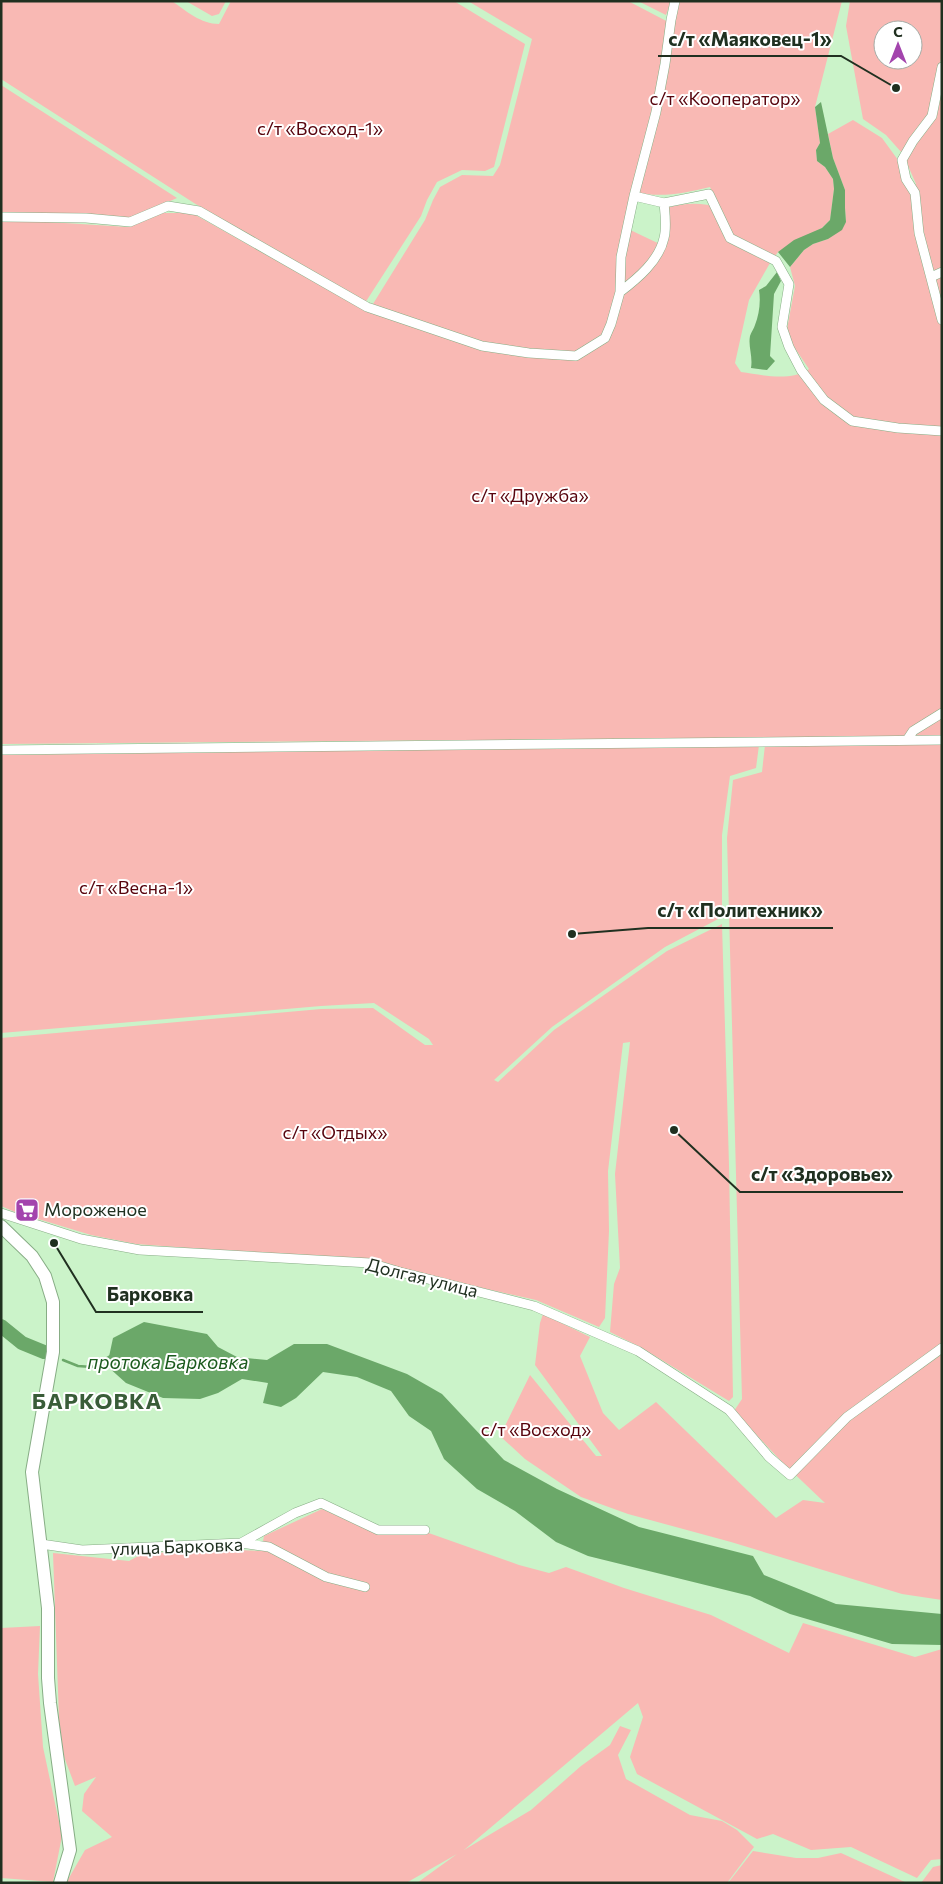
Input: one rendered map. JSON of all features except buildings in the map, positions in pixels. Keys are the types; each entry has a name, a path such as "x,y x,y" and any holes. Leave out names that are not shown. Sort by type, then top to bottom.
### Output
{"main road":[{"path":"1,1226 32,1256 45,1276 53,1302 53,1352 32,1472 48,1608 50,1703 70,1850 60,1883"}],"street":[{"path":"1,217 86,218 130,222 168,206 199,211 367,307 482,346 529,354 576,356 605,338 620,292 621,257 634,196 656,112 675,1"},
{"path":"942,67 932,116 913,141 902,160 906,179 915,193 919,233 942,320"},
{"path":"634,196 664,203 709,194 730,238 776,261 789,284 782,328 801,370 824,400 852,421 898,428 942,431"},
{"path":"620,292 639,277 657,254 665,238 664,203"},
{"path":"931,277 942,272"},
{"path":"907,740 913,732 942,713"},
{"path":"1,750 942,740"},
{"name":"Долгая улица","path":"1,1213 81,1239 140,1250 370,1263 428,1280 534,1306 638,1352 729,1410 769,1457 790,1475 847,1416 942,1348"},
{"path":"241,1543 296,1513 321,1503 378,1530 426,1530"},
{"name":"улица Барковка","path":"41,1544 82,1550 241,1543 269,1546 326,1578 365,1587"}],"green space":[{"name":"с/т «Восход-1»","path":"1,1 172,1 188,13 206,22 219,24 231,1 454,1 525,44 494,167 485,171 462,170 437,182 421,216 365,303 194,203 1,79"},
{"path":"186,1 226,1 219,14 212,16"},
{"name":"с/т «Дружба»","path":"468,1 628,1 674,25 678,1 842,1 815,107 820,143 816,150 817,161 825,167 833,179 834,189 830,220 822,228 778,252 770,263 749,300 735,363 741,372 767,376 793,375 809,369 792,344 787,329 795,286 790,267 804,250 813,244 828,239 846,222 845,190 833,158 828,134 853,120 882,138 898,160 909,188 916,184 906,161 936,117 942,88 942,736 1,744 1,219 128,227 161,213 192,213 368,312 425,220 440,187 462,175 493,176 500,165 532,39","holes":["710,187 719,208 694,204 669,207 670,234 666,247 624,227 633,191 662,195"]},
{"path":"638,1 671,1 666,15"},
{"path":"850,1 942,1 942,53 930,117 902,153 886,135 863,119 846,26"},
{"path":"1,85 177,198 129,219 1,212"},
{"name":"с/т «Восход»","path":"942,744 942,1600 902,1594 731,1542 628,1514 581,1497 525,1459 500,1436 530,1375 596,1456 602,1456 535,1365 540,1323 543,1314 590,1337 580,1356 603,1413 619,1430 656,1402 776,1518 803,1500 825,1503 782,1462 734,1411 742,1399 727,838 733,780 762,772 765,745"},
{"path":"759,745 756,768 730,776 722,835 722,917 665,947 552,1027 494,1080 498,1082 554,1030 667,951 722,924 733,1397 729,1401 642,1348 610,1332 614,1284 620,1268 615,1174 630,1042 623,1043 608,1171 609,1231 605,1318 599,1327 536,1300 451,1281 371,1260 136,1244 91,1235 1,1206 1,1038 321,1009 373,1008 425,1045 433,1045 429,1039 374,1003 1,1033 1,755"},
{"path":"322,1509 377,1533 423,1531 519,1565 549,1573 566,1567 624,1588 711,1615 789,1653 803,1623 915,1657 942,1649 942,1859 931,1860 917,1878 851,1847 811,1850 773,1834 757,1839 637,1774 630,1757 643,1717 638,1703 464,1850 531,1810 581,1766 610,1745 620,1726 631,1730 618,1755 626,1779 690,1815 722,1821 737,1830 754,1847 727,1883 417,1883 457,1854 406,1883 66,1883 85,1850 112,1837 82,1811 84,1794 96,1777 75,1786 60,1746 53,1553 129,1561 142,1554 215,1549 261,1551 264,1536"},
{"path":"40,1626 38,1674 43,1747 62,1836 53,1882 1,1878 1,1628"},
{"path":"753,1851 796,1858 818,1858 841,1853 907,1883 728,1883"},
{"path":"942,1865 942,1883 921,1883 933,1867"}],"water":[{"path":"821,102 833,158 845,190 846,222 842,230 804,250 790,267 778,252 794,240 822,228 830,220 834,189 833,179 825,167 817,161 816,150 820,143 815,107"},
{"path":"777,272 781,281 774,294 770,356 775,361 767,370 751,368 750,335 759,313 759,290 766,286"},
{"name":"протока Барковка","path":"144,1322 207,1334 218,1347 237,1357 267,1360 294,1344 327,1344 407,1374 442,1394 504,1460 557,1489 639,1527 753,1556 764,1575 836,1604 942,1614 942,1645 892,1644 790,1614 750,1596 588,1556 556,1542 515,1511 477,1489 444,1459 431,1431 409,1416 391,1391 357,1377 323,1372 296,1398 281,1407 263,1403 268,1383 242,1379 218,1393 200,1399 163,1398 126,1383 107,1366 113,1338"}],"waterway":[{"path":"1,1326 22,1343 44,1352"},
{"path":"63,1360 78,1366 92,1367 112,1355"}],"place":[{"name":"с/т «Маяковец-1»","path":"896,88"},
{"name":"с/т «Политехник»","path":"572,934"},
{"name":"с/т «Здоровье»","path":"674,1130"},
{"name":"Мороженое","path":"27,1210"},
{"name":"Барковка","path":"54,1243"}],"district":[{"name":"БАРКОВКА","path":"97,1401"}],"park label":[{"name":"с/т «Кооператор»","path":"725,99"},
{"name":"с/т «Весна-1»","path":"136,888"},
{"name":"с/т «Отдых»","path":"335,1133"}]}
